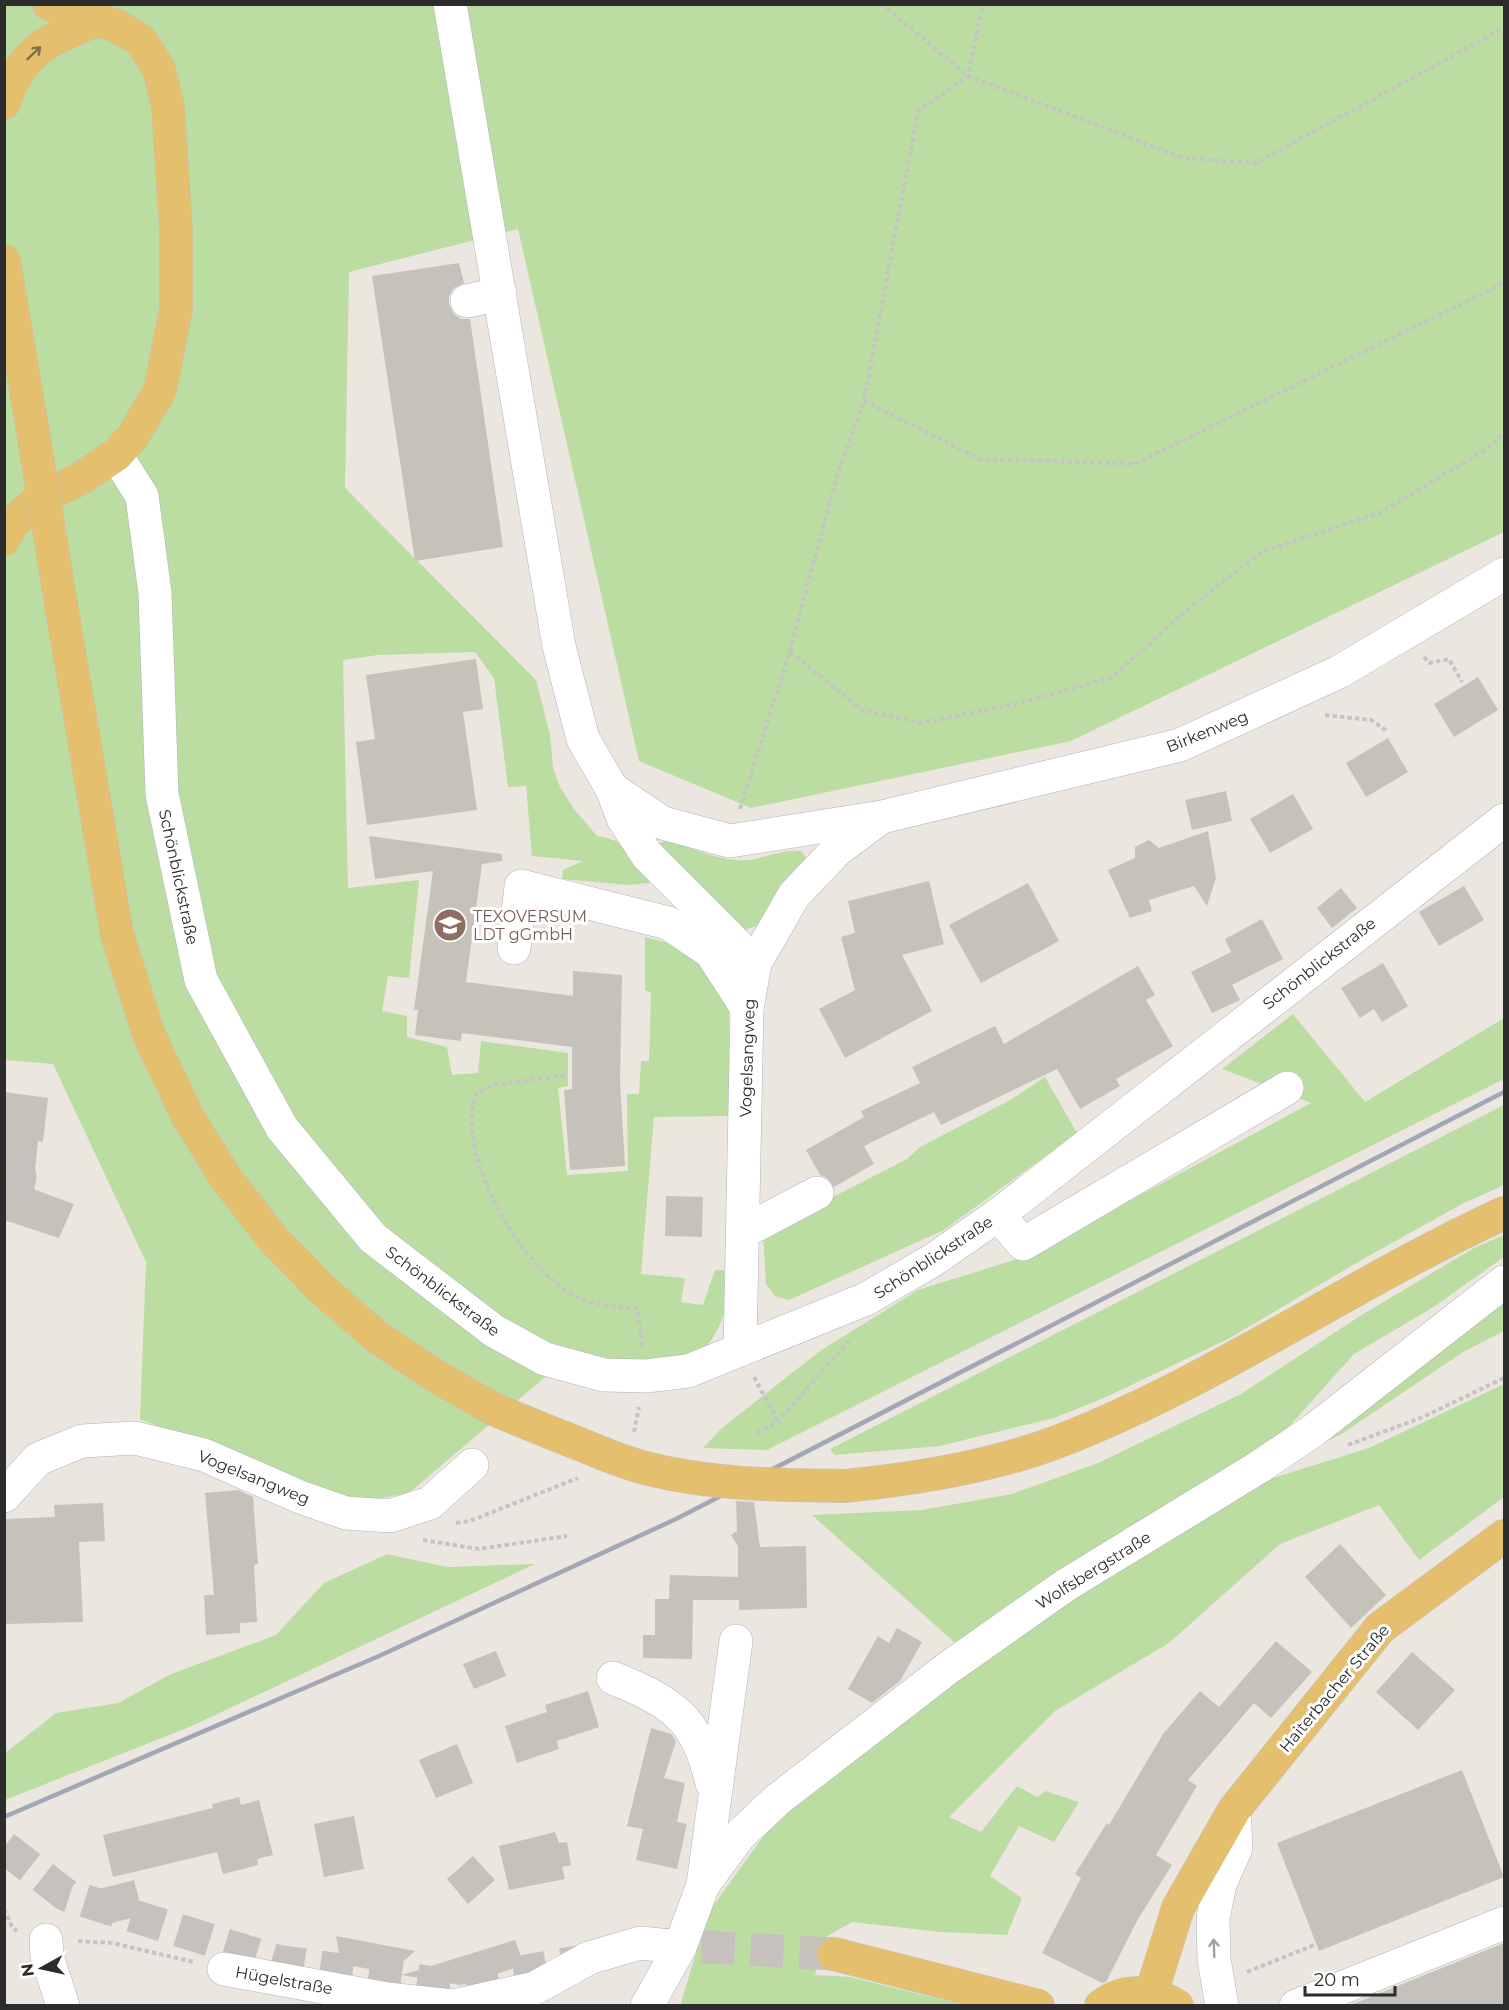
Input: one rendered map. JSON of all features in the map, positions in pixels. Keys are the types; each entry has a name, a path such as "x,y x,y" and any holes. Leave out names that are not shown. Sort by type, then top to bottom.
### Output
{"main road":[{"path":"7,520 40,498 78,480 116,455 133,436 160,390 177,309 176,229 168,107 159,69 141,41 117,26 95,21 49,4"},
{"path":"4,103 29,56 52,38 95,21"},
{"path":"4,261 117,934 149,1035 187,1115 225,1177 274,1240 376,1337 434,1375 493,1409 643,1468 706,1480 765,1485 845,1486 911,1479 1060,1441 1162,1396 1452,1237 1504,1213"},
{"name":"Haiterbacher Straße","path":"1164,2000 1178,1908 1234,1810 1380,1628 1504,1536"},
{"path":"834,1954 1004,1995 1038,2006"},
{"path":"1101,2006 1127,1994 1164,2000"}],"street":[{"path":"450,4 561,654 583,739 612,789 623,818 648,855 755,963"},
{"path":"467,301 500,294"},
{"name":"Schönblickstraße","path":"116,455 142,496 155,593 162,794 201,980 282,1128 373,1238 494,1331 545,1359 604,1375 646,1376 688,1371 866,1299 933,1260 998,1215 1504,820"},
{"name":"Birkenweg","path":"729,841 882,817 1180,745 1339,672 1504,574"},
{"path":"612,789 663,823 729,841"},
{"name":"Vogelsangweg","path":"740,1350 747,1008 755,963 794,895 837,850 882,817"},
{"path":"514,948 521,886 668,923 711,952 747,1008"},
{"path":"998,1215 1023,1244 1287,1088"},
{"path":"742,1232 817,1193"},
{"name":"Wolfsbergstraße","path":"703,1885 739,1836 777,1800 948,1668 1066,1585 1314,1430 1504,1282"},
{"name":"Vogelsangweg","path":"4,1496 38,1459 82,1441 135,1438 204,1455 300,1497 346,1513 390,1516 430,1503 472,1465"},
{"name":"Wolfsbergstraße","path":"647,2006 680,1947 703,1885 736,1641"},
{"name":"Wolfsbergstraße","path":"613,1678 654,1695 687,1720 705,1753 714,1791"},
{"path":"1220,1995 1214,1959 1213,1918 1220,1884 1236,1848 1234,1810"},
{"path":"1296,2006 1504,1923"},
{"path":"46,1940 47,1956 63,2006"},
{"name":"Hügelstraße","path":"224,1969 387,1999 452,2006 535,1988 589,1958 640,1943 680,1947"},
{"path":"973,2006 1004,1995"}],"path":[{"path":"881,4 968,75 1183,158 1256,163 1504,28"},
{"path":"729,841 789,652 837,476 864,401 918,111 968,75 983,4"},
{"path":"864,401 979,459 1135,465 1504,283"},
{"path":"789,652 861,710 922,723 1020,703 1113,677 1182,614 1262,552 1382,512 1482,452 1504,434"},
{"path":"1403,634 1429,663 1449,659 1462,682"},
{"path":"1295,693 1311,712 1371,720 1387,730"},
{"path":"757,1433 778,1421 870,1317 866,1299"},
{"path":"740,1350 778,1421"},
{"path":"1339,1449 1423,1418 1504,1378"},
{"path":"416,1539 479,1549 567,1536"},
{"path":"4,1909 12,1927"},
{"path":"46,1940 112,1943 224,1969"},
{"path":"1220,1995 1314,1945"}],"green space":[{"path":"4,5 1504,5 1504,532 1071,741 751,808 639,761 518,229 349,272 345,488 536,680 550,735 553,767 560,787 574,809 597,836 617,842 630,852 650,883 628,885 562,879 563,870 583,861 532,856 526,786 508,787 494,678 475,652 378,655 343,660 348,888 419,880 409,978 388,976 382,1011 407,1016 407,1037 447,1047 452,1075 478,1073 481,1041 568,1053 568,1086 558,1088 567,1175 628,1171 627,1094 639,1094 641,1061 649,1061 651,993 645,990 645,937 689,948 729,1004 730,1116 654,1117 641,1274 685,1278 681,1302 703,1305 715,1270 724,1270 724,1312 706,1348 657,1364 571,1355 409,1493 364,1501 323,1493 140,1419 146,1262 53,1064 5,1060"},
{"path":"666,841 728,859 750,860 795,851 801,851 807,858 760,925 744,930 662,854 659,843"},
{"path":"1293,1014 1365,1102 1504,1018 1504,1079 767,1450 703,1448 722,1428 820,1351 918,1290 1014,1260 1311,1103 1222,1069"},
{"path":"1045,1077 1077,1133 944,1230 789,1300 775,1296 766,1284 763,1233 907,1159 920,1147 1012,1099"},
{"path":"1504,1105 1504,1185 1462,1204 1365,1258 1228,1339 1104,1398 1054,1418 940,1446 835,1455 830,1449"},
{"path":"1504,1235 1504,1257 1432,1308 1354,1354 1284,1432 1267,1480 1369,1448 1504,1384 1504,1497 1419,1560 1379,1505 1280,1544 1169,1643 1055,1711 949,1817 981,1832 1017,1786 1037,1797 1046,1791 1079,1802 1054,1842 1019,1826 990,1876 1022,1898 1007,1935 941,1932 852,1922 826,1937 815,1975 850,1977 961,2004 680,2006 708,1913 772,1824 963,1650 812,1515 922,1510 1012,1494 1098,1463 1241,1394 1360,1316 1474,1248"},
{"path":"1504,1288 1504,1331 1463,1352 1340,1435 1294,1455"},
{"path":"387,1554 447,1567 535,1564 192,1726 5,1800 5,1753 56,1713 118,1703 171,1674 276,1635 324,1583"}],"building":[{"path":"459,263 464,283 454,288 449,296 449,304 454,314 461,319 470,319 503,547 415,561 372,276"},
{"path":"476,659 483,709 463,712 477,810 367,825 356,742 375,739 366,675"},
{"path":"1478,677 1498,710 1454,737 1434,704"},
{"path":"1388,738 1408,772 1366,797 1346,763"},
{"path":"1226,791 1232,821 1192,830 1185,800"},
{"path":"1293,794 1313,829 1270,853 1250,819"},
{"path":"1208,831 1216,878 1207,906 1194,886 1149,900 1152,911 1130,918 1108,870 1135,858 1135,847 1149,840 1159,848"},
{"path":"369,836 502,854 502,861 482,864 466,982 573,996 573,971 622,975 620,1082 625,1166 570,1170 564,1090 572,1089 572,1047 462,1033 461,1041 415,1035 418,1010 414,1010 433,871 375,879"},
{"path":"929,881 944,944 902,955 932,1011 845,1058 819,1009 855,990 841,937 855,933 848,901"},
{"path":"1028,883 1059,941 981,983 949,925"},
{"path":"1464,886 1484,920 1439,946 1419,912"},
{"path":"1341,888 1357,908 1332,928 1317,908"},
{"path":"1262,919 1283,959 1232,985 1240,1000 1212,1013 1191,972 1231,952 1225,939"},
{"path":"1383,963 1408,1006 1382,1022 1374,1009 1360,1018 1341,988"},
{"path":"1138,966 1155,995 1146,1000 1173,1046 1116,1079 1120,1086 1080,1109 1057,1069 941,1125 934,1112 864,1146 874,1164 834,1187 827,1178 820,1175 806,1150 864,1117 861,1111 920,1083 912,1067 995,1026 1004,1044"},
{"path":"4,1092 48,1098 43,1142 38,1141 33,1189 74,1204 59,1238 4,1220"},
{"path":"666,1196 703,1197 702,1237 665,1236"},
{"path":"238,1490 253,1497 258,1564 254,1565 257,1622 240,1623 240,1633 206,1635 204,1595 214,1595 205,1493"},
{"path":"736,1501 754,1502 760,1547 806,1546 807,1608 739,1610 739,1600 693,1600 692,1659 643,1658 643,1635 655,1635 655,1599 669,1599 670,1575 738,1577 738,1546 731,1535 737,1531"},
{"path":"103,1503 105,1541 79,1542 83,1622 5,1624 6,1519 55,1517 54,1505"},
{"path":"1340,1544 1386,1595 1351,1628 1305,1577"},
{"path":"897,1628 922,1642 900,1681 872,1703 848,1689 878,1636 889,1643"},
{"path":"1276,1641 1312,1672 1271,1718 1254,1703 1188,1780 1197,1786 1156,1855 1172,1865 1138,1919 1106,1982 1102,1983 1042,1953 1081,1878 1075,1874 1107,1823 1109,1825 1163,1734 1200,1691 1219,1707"},
{"path":"496,1651 506,1676 474,1689 463,1664"},
{"path":"1412,1652 1455,1690 1418,1730 1376,1692"},
{"path":"588,1691 599,1727 557,1741 559,1749 517,1763 505,1726 547,1712 545,1705"},
{"path":"651,1728 671,1734 676,1741 664,1778 685,1783 677,1822 687,1824 677,1869 636,1860 643,1829 627,1826"},
{"path":"457,1744 473,1783 436,1798 419,1760"},
{"path":"1462,1770 1504,1877 1319,1951 1277,1843"},
{"path":"239,1797 241,1805 259,1800 273,1855 257,1859 258,1865 223,1874 217,1852 113,1877 103,1835 213,1808 212,1804"},
{"path":"354,1816 364,1869 324,1877 314,1824"},
{"path":"555,1832 559,1843 567,1842 571,1865 562,1867 565,1879 509,1890 499,1846"},
{"path":"473,1856 495,1880 468,1904 447,1879"},
{"path":"134,1880 143,1915 104,1925 95,1890"},
{"path":"336,1936 415,1951 391,1973 341,1964"},
{"path":"515,1940 524,1965 469,1983 460,1985 402,1975"},
{"path":"1504,1943 1504,2006 1348,2006"}],"tunnel":[{"path":"4,1170 20,1177 14,1204 4,1205"},
{"path":"4,1847 66,1895 277,1961 448,1985 578,1962"},
{"path":"653,1948 668,1945 834,1954"}],"railway":[{"path":"4,1817 379,1656 676,1519 1504,1092"}],"place":[{"name":"TEXOVERSUM LDT gGmbH","path":"450,925"}]}
